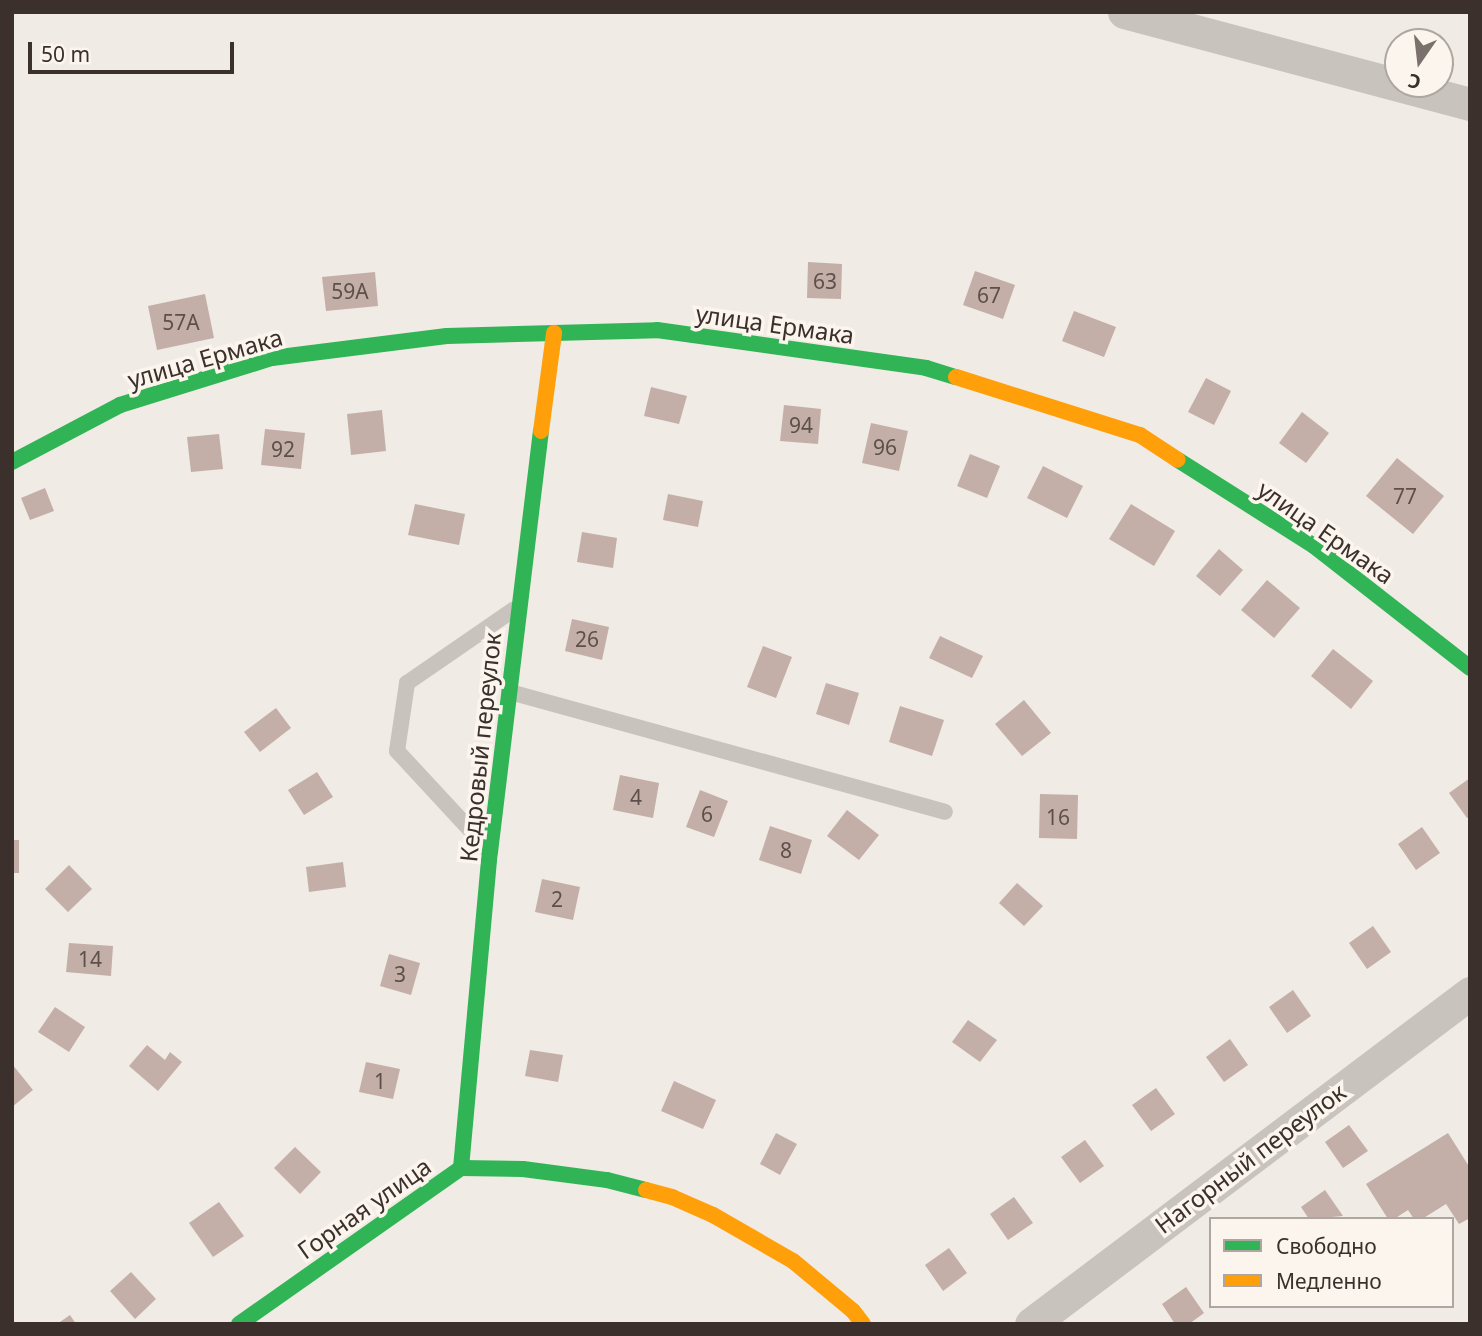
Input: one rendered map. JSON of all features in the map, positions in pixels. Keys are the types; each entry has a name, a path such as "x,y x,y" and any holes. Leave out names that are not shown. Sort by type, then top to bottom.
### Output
{"street":[{"path":"1124,12 1470,104"},
{"name":"улица Ермака","path":"12,462 120,405 272,358 447,336 657,330 926,368 1139,435 1314,546 1470,668"},
{"name":"Кедровый переулок","path":"461,1168 490,852 518,607 554,333"},
{"name":"Нагорный переулок","path":"1031,1324 1470,993"},
{"name":"Горная улица","path":"239,1324 461,1168 523,1169 595,1178 672,1197 713,1215 793,1261 853,1311 863,1324"}],"lane":[{"path":"490,852 397,751 407,683 518,607"},
{"path":"510,692 945,812"}],"building":[{"path":"808,262 842,264 841,299 807,298"},
{"path":"975,271 1015,285 1003,319 963,305"},
{"path":"375,272 378,306 326,311 322,277"},
{"path":"205,294 214,338 157,350 148,306"},
{"path":"1074,311 1116,327 1104,357 1062,341"},
{"path":"1206,378 1231,391 1214,425 1188,412"},
{"path":"651,387 687,396 679,424 644,416"},
{"path":"784,405 821,409 818,444 780,441"},
{"path":"382,410 386,451 351,455 347,414"},
{"path":"1302,412 1329,433 1306,463 1279,443"},
{"path":"871,423 908,431 899,471 862,463"},
{"path":"265,429 305,433 301,469 261,465"},
{"path":"219,434 223,469 191,472 187,437"},
{"path":"970,454 1000,466 987,498 957,486"},
{"path":"1397,458 1444,496 1413,534 1366,496"},
{"path":"1043,466 1083,486 1067,518 1027,498"},
{"path":"45,488 54,511 30,520 21,498"},
{"path":"668,494 703,501 698,527 663,520"},
{"path":"415,504 465,514 459,545 408,535"},
{"path":"1131,504 1175,531 1154,566 1109,539"},
{"path":"582,532 617,538 613,568 577,562"},
{"path":"1219,549 1243,570 1220,596 1196,576"},
{"path":"1267,580 1300,608 1274,638 1241,610"},
{"path":"572,619 609,627 602,660 565,651"},
{"path":"940,636 983,656 972,678 929,658"},
{"path":"763,646 792,657 776,698 747,687"},
{"path":"1333,649 1373,681 1351,709 1311,676"},
{"path":"826,683 859,693 849,725 816,714"},
{"path":"1024,700 1051,733 1022,756 995,724"},
{"path":"900,706 944,720 932,756 889,742"},
{"path":"276,708 291,728 260,752 244,732"},
{"path":"317,772 333,797 304,815 288,790"},
{"path":"620,775 659,783 653,818 613,810"},
{"path":"1470,778 1470,817 1467,818 1449,793"},
{"path":"700,790 728,801 714,837 686,827"},
{"path":"1040,794 1078,795 1077,839 1039,838"},
{"path":"847,810 879,835 859,860 827,836"},
{"path":"770,826 812,840 801,874 759,860"},
{"path":"1422,827 1440,853 1416,870 1398,844"},
{"path":"12,840 19,840 19,873 12,873"},
{"path":"343,862 346,887 309,892 306,867"},
{"path":"69,865 92,889 68,912 45,889"},
{"path":"542,879 580,887 573,920 535,912"},
{"path":"1017,883 1043,906 1024,926 999,903"},
{"path":"1373,926 1391,952 1367,969 1349,943"},
{"path":"69,943 113,946 111,976 66,972"},
{"path":"389,954 420,963 411,995 380,986"},
{"path":"1293,990 1311,1016 1287,1033 1269,1007"},
{"path":"55,1007 85,1027 69,1052 38,1032"},
{"path":"968,1020 997,1040 980,1062 952,1042"},
{"path":"1230,1039 1248,1065 1224,1082 1206,1057"},
{"path":"147,1045 165,1060 170,1052 182,1062 158,1091 129,1066"},
{"path":"530,1050 563,1055 558,1082 525,1076"},
{"path":"366,1062 400,1069 393,1099 359,1092"},
{"path":"12,1064 33,1090 12,1107"},
{"path":"674,1081 716,1100 703,1129 661,1111"},
{"path":"1156,1088 1175,1114 1151,1131 1132,1105"},
{"path":"1349,1125 1368,1151 1343,1168 1325,1142"},
{"path":"776,1133 797,1144 780,1175 760,1164"},
{"path":"1448,1133 1470,1168 1470,1218 1459,1224 1446,1204 1425,1217 1413,1217 1408,1210 1397,1217 1387,1217 1366,1184"},
{"path":"1085,1140 1104,1166 1080,1183 1061,1157"},
{"path":"295,1147 321,1172 300,1194 274,1168"},
{"path":"1325,1190 1343,1216 1308,1217 1301,1207"},
{"path":"1014,1197 1033,1223 1008,1240 990,1214"},
{"path":"219,1202 244,1236 213,1257 189,1223"},
{"path":"949,1248 967,1273 943,1291 925,1265"},
{"path":"131,1272 156,1299 135,1319 110,1291"},
{"path":"1186,1287 1204,1313 1189,1324 1175,1324 1162,1304"},
{"path":"70,1315 76,1324 57,1324"}],"traffic: fast":[{"path":"12,462 120,405 272,358 447,336 657,330 926,368 956,377"},
{"path":"461,1168 490,852 541,431"},
{"path":"1178,460 1314,546 1470,668"},
{"path":"239,1324 461,1168 523,1169 607,1180 646,1190"}],"traffic: slow":[{"path":"541,431 554,333"},
{"path":"956,377 1140,435 1178,460"},
{"path":"646,1190 672,1197 713,1215 793,1261 853,1311 863,1324"}]}
